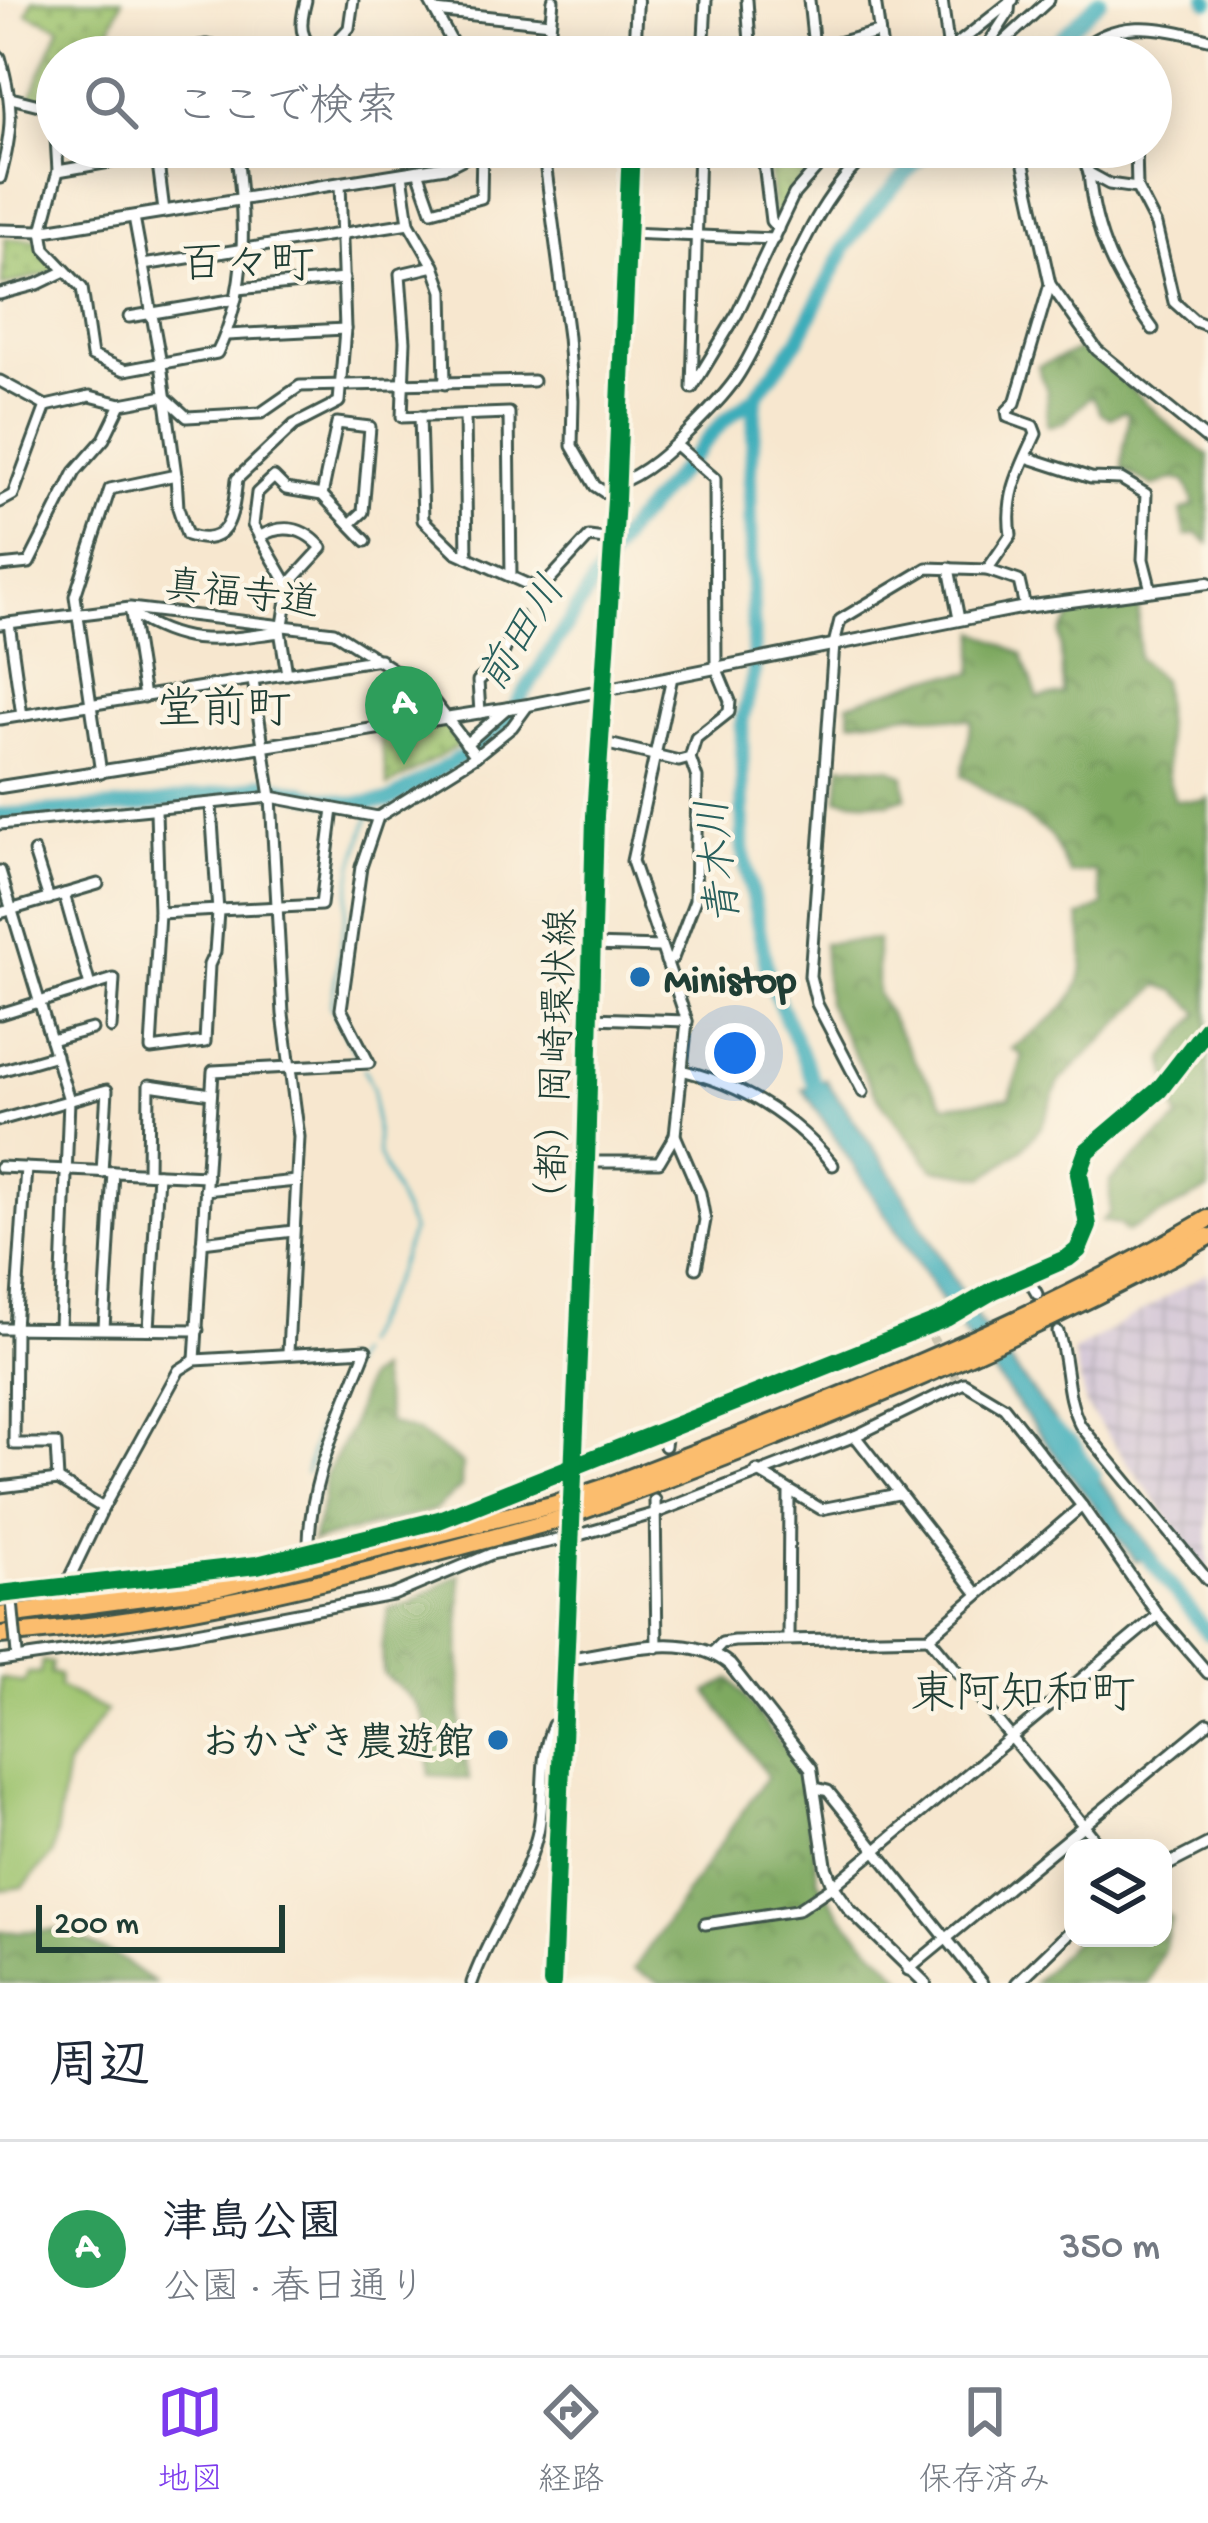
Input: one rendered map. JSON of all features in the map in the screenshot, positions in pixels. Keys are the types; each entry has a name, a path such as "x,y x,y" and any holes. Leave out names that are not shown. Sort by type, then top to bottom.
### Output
{"highway":[{"path":"1019,1328 1208,1219"},
{"path":"0,1635 64,1630 272,1595 553,1513 824,1421 1208,1237"},
{"path":"0,1616 219,1587 553,1513"}],"street":[{"path":"302,36 307,0"},
{"path":"341,36 349,28 353,0"},
{"path":"549,36 553,0"},
{"path":"635,36 637,0"},
{"path":"704,36 706,0"},
{"path":"747,0 750,36"},
{"path":"809,0 813,36"},
{"path":"875,0 880,36"},
{"path":"942,0 944,36"},
{"path":"1007,36 1049,0"},
{"path":"967,36 1011,1"},
{"path":"995,36 1011,1"},
{"path":"432,5 550,23"},
{"path":"432,5 449,36"},
{"path":"1102,36 1157,25 1208,39"},
{"path":"867,36 879,32"},
{"path":"0,58 11,98 12,132 0,178"},
{"path":"11,98 36,104"},
{"path":"58,168 42,232 45,249 82,288 92,356 125,370 218,353 237,294 242,250 239,168"},
{"path":"58,171 72,168"},
{"path":"158,168 164,211"},
{"path":"0,230 42,232 436,168"},
{"path":"418,171 432,211 481,198 482,168"},
{"path":"546,168 568,337 572,446 595,486 616,500"},
{"name":"（都）岡崎環状線","path":"552,1983 566,1721 591,945 630,168"},
{"path":"698,168 692,388 737,314 794,194 815,168"},
{"path":"765,168 776,234"},
{"path":"616,484 634,478 679,448 736,378 824,205 852,168"},
{"path":"1025,168 1050,284 1097,350 1208,440"},
{"path":"1087,168 1092,201 1118,282 1153,329"},
{"path":"1137,168 1137,188 1156,224 1174,302 1208,326"},
{"path":"1089,173 1109,184 1137,188"},
{"path":"402,174 409,223 443,291 445,384"},
{"path":"134,217 161,364 178,508 187,535 206,539 216,536 232,516 237,479 294,425 339,402 345,329 340,183"},
{"path":"143,265 409,223"},
{"path":"627,233 776,234"},
{"path":"434,266 400,274 406,341 402,417 508,413 511,575"},
{"path":"0,294 65,271"},
{"path":"128,316 344,279"},
{"path":"987,570 1011,535 1012,482 1036,434 1033,426 1008,417 1006,411 1015,403 1050,284"},
{"path":"226,334 345,329"},
{"path":"164,396 187,417 261,413 300,386 532,381"},
{"path":"0,382 46,406 90,397 121,404 164,396"},
{"path":"0,566 29,563 75,472 104,439 121,404"},
{"path":"0,502 13,495 46,406"},
{"path":"465,415 467,557"},
{"path":"420,416 423,520 456,553 540,590 589,537 613,541"},
{"path":"322,495 337,423 370,427 363,512 350,524"},
{"path":"666,961 673,958 695,900 697,778 690,758 696,738 729,712 730,701 718,667 716,479 679,448"},
{"path":"1026,457 1091,478 1120,479 1146,494 1143,559 1151,590"},
{"path":"101,773 75,596 110,489 176,475"},
{"path":"288,585 253,525 256,496 272,478 286,489 322,495 366,541"},
{"path":"259,537 275,527 308,533 322,548 288,585 280,627 287,674"},
{"path":"863,1093 817,1004 811,976 834,644 840,620 927,568 987,570 1018,581 1025,607"},
{"path":"949,568 959,619"},
{"path":"0,787 528,705 1025,607 1208,583"},
{"path":"130,610 158,630 205,642 280,627"},
{"path":"130,610 144,697"},
{"name":"真福寺道","path":"4,623 130,610 339,633 424,689 476,756"},
{"path":"480,712 478,681 499,662 519,617"},
{"path":"4,623 22,716"},
{"path":"0,719 380,659"},
{"path":"586,1162 659,1162 675,1135 688,1021 632,862 672,677"},
{"path":"253,680 271,797 288,1069 299,1137 288,1352"},
{"path":"195,1360 213,1071 369,1063 341,1009 361,868 378,817 476,756 512,727 528,705"},
{"path":"466,744 507,708"},
{"path":"600,742 656,757 690,758"},
{"path":"0,824 271,797 378,817"},
{"path":"156,812 159,913 151,1049 205,1042 209,965 215,952 218,912 211,806"},
{"path":"159,913 320,905 333,809"},
{"path":"34,852 49,898"},
{"path":"0,871 69,1100 60,1327"},
{"path":"0,913 98,884"},
{"path":"64,894 90,986"},
{"path":"591,945 661,947"},
{"path":"0,1014 114,979 111,1028"},
{"path":"591,1018 688,1021"},
{"path":"17,1657 8,1596 257,1565 439,1520 931,1330 994,1290 1068,1258 1083,1243 1088,1226 1081,1162 1093,1143 1159,1090 1208,1027"},
{"path":"51,1040 92,1029"},
{"path":"0,1071 56,1055"},
{"path":"685,1071 722,1080 773,1107 833,1165"},
{"path":"149,1329 153,1174 149,1085 211,1094"},
{"path":"0,1120 107,1090 104,1328"},
{"path":"675,1135 700,1193 705,1220 696,1268"},
{"path":"0,1167 207,1176"},
{"path":"26,1168 15,1328 14,1444 56,1444 58,1480"},
{"path":"205,1190 296,1181"},
{"path":"202,1241 293,1232"},
{"path":"1027,1276 1037,1294"},
{"path":"0,1328 198,1330"},
{"path":"1058,1332 1070,1405 1081,1425 1208,1580"},
{"path":"65,1587 179,1370 195,1360 366,1350 324,1455 308,1534 309,1554"},
{"path":"0,1661 180,1635 316,1602 393,1595 491,1554 653,1514 855,1436 960,1380 1004,1407 1082,1506 1158,1615 1208,1673"},
{"path":"665,1446 668,1431"},
{"path":"855,1436 978,1594"},
{"path":"758,1471 821,1509 898,1494"},
{"path":"0,1487 58,1480 103,1508"},
{"path":"788,1493 788,1639"},
{"path":"655,1500 656,1647"},
{"path":"714,1651 722,1643 929,1636 1082,1506"},
{"path":"705,1924 797,1910 833,1886 1158,1615"},
{"path":"929,1636 1095,1839"},
{"path":"567,1659 692,1646 714,1651 730,1665 812,1768 826,1868 833,1886 925,1983"},
{"path":"472,1983 536,1840 542,1809 543,1748 553,1725 566,1721"},
{"path":"908,1970 1208,1723"},
{"path":"816,1788 828,1791 982,1983"},
{"path":"1172,1862 1208,1844"},
{"path":"1017,1983 1064,1938"}],"shaded area":[{"path":"1208,1272 1208,1572 1086,1406 1073,1352"}],"green space":[{"path":"33,0 122,0 107,36 56,36 60,27 27,14"},
{"path":"769,168 812,168 794,188 779,220 775,219"},
{"path":"5,239 35,239 57,271 2,286"},
{"path":"1087,347 1180,435 1208,455 1208,543 1198,533 1186,536 1181,511 1195,505 1185,481 1173,479 1153,486 1123,470 1128,413 1111,418 1101,413 1092,395 1063,423 1047,426 1047,391 1038,366"},
{"path":"1139,605 1138,658 1162,680 1168,778 1175,800 1208,798 1208,1190 1126,1232 1119,1224 1102,1221 1110,1213 1110,1181 1178,1119 1164,1058 1200,1013 1176,991 1159,985 1059,1082 1042,1126 1020,1151 985,1177 933,1169 876,1095 827,1003 823,943 877,940 877,993 945,1105 1010,1098 1023,1056 1012,1049 1063,1008 1080,982 1079,917 1104,905 1095,871 1070,874 1050,834 962,775 972,720 911,714 851,721 848,704 931,677 973,673 977,631 1022,654 1038,698 1063,694 1060,634 1074,613"},
{"path":"446,724 461,744 388,786 380,735"},
{"path":"841,765 890,768 904,776 906,797 889,803 838,799"},
{"path":"378,1371 389,1423 416,1431 462,1464 461,1487 435,1510 312,1542 325,1477 350,1429 365,1380"},
{"path":"460,1574 461,1726 469,1779 429,1775 423,1717 410,1697 383,1674 382,1643 389,1608 409,1603"},
{"path":"42,1661 52,1663 50,1673 59,1675 59,1687 106,1711 67,1766 53,1853 23,1887 0,1890 0,1678 24,1683 28,1673 40,1673"},
{"path":"731,1679 800,1769 818,1880 842,1917 907,1983 661,1983 634,1969 767,1776 708,1692"},
{"path":"65,1930 155,1983 0,1983 0,1932"},
{"path":"1068,1947 1165,1947 1148,1983 1034,1983"}],"water":[{"path":"825,1079 890,1171 979,1321 1157,1556 1136,1561 960,1329 803,1089"}],"waterway":[{"name":"青木川","path":"1062,36 1100,0"},
{"name":"青木川","path":"821,1099 769,979 743,850 742,721 754,673 750,484 756,396 798,340 846,246 911,168"},
{"name":"前田川","path":"0,815 136,806 261,783 352,804 389,801 466,754 505,723 625,533 722,423 756,396"},
{"path":"359,1061 331,1006 354,864 372,805"},
{"path":"360,1344 394,1279 412,1231 378,1153 373,1088 364,1069"},
{"path":"306,1473 316,1433 355,1353"},
{"name":"青木川","path":"1050,1427 1073,1444 1093,1476"},
{"name":"青木川","path":"1135,1541 1208,1633"}],"tunnel":[{"path":"931,1335 956,1378"}],"cycle path":[{"path":"552,1983 586,1162 595,816 616,500 630,168"},
{"path":"0,1594 257,1565 439,1520 946,1318 1078,1250 1088,1226 1079,1173 1087,1151 1159,1090 1208,1027"}],"place":[{"name":"津島公園","path":"404,765"},
{"name":"Ministop","path":"640,977"},
{"name":"おかざき農遊館","path":"498,1740"}],"district":[{"name":"百々町","path":"247,261"},
{"name":"堂前町","path":"224,706"},
{"name":"東阿知和町","path":"1023,1691"}]}
